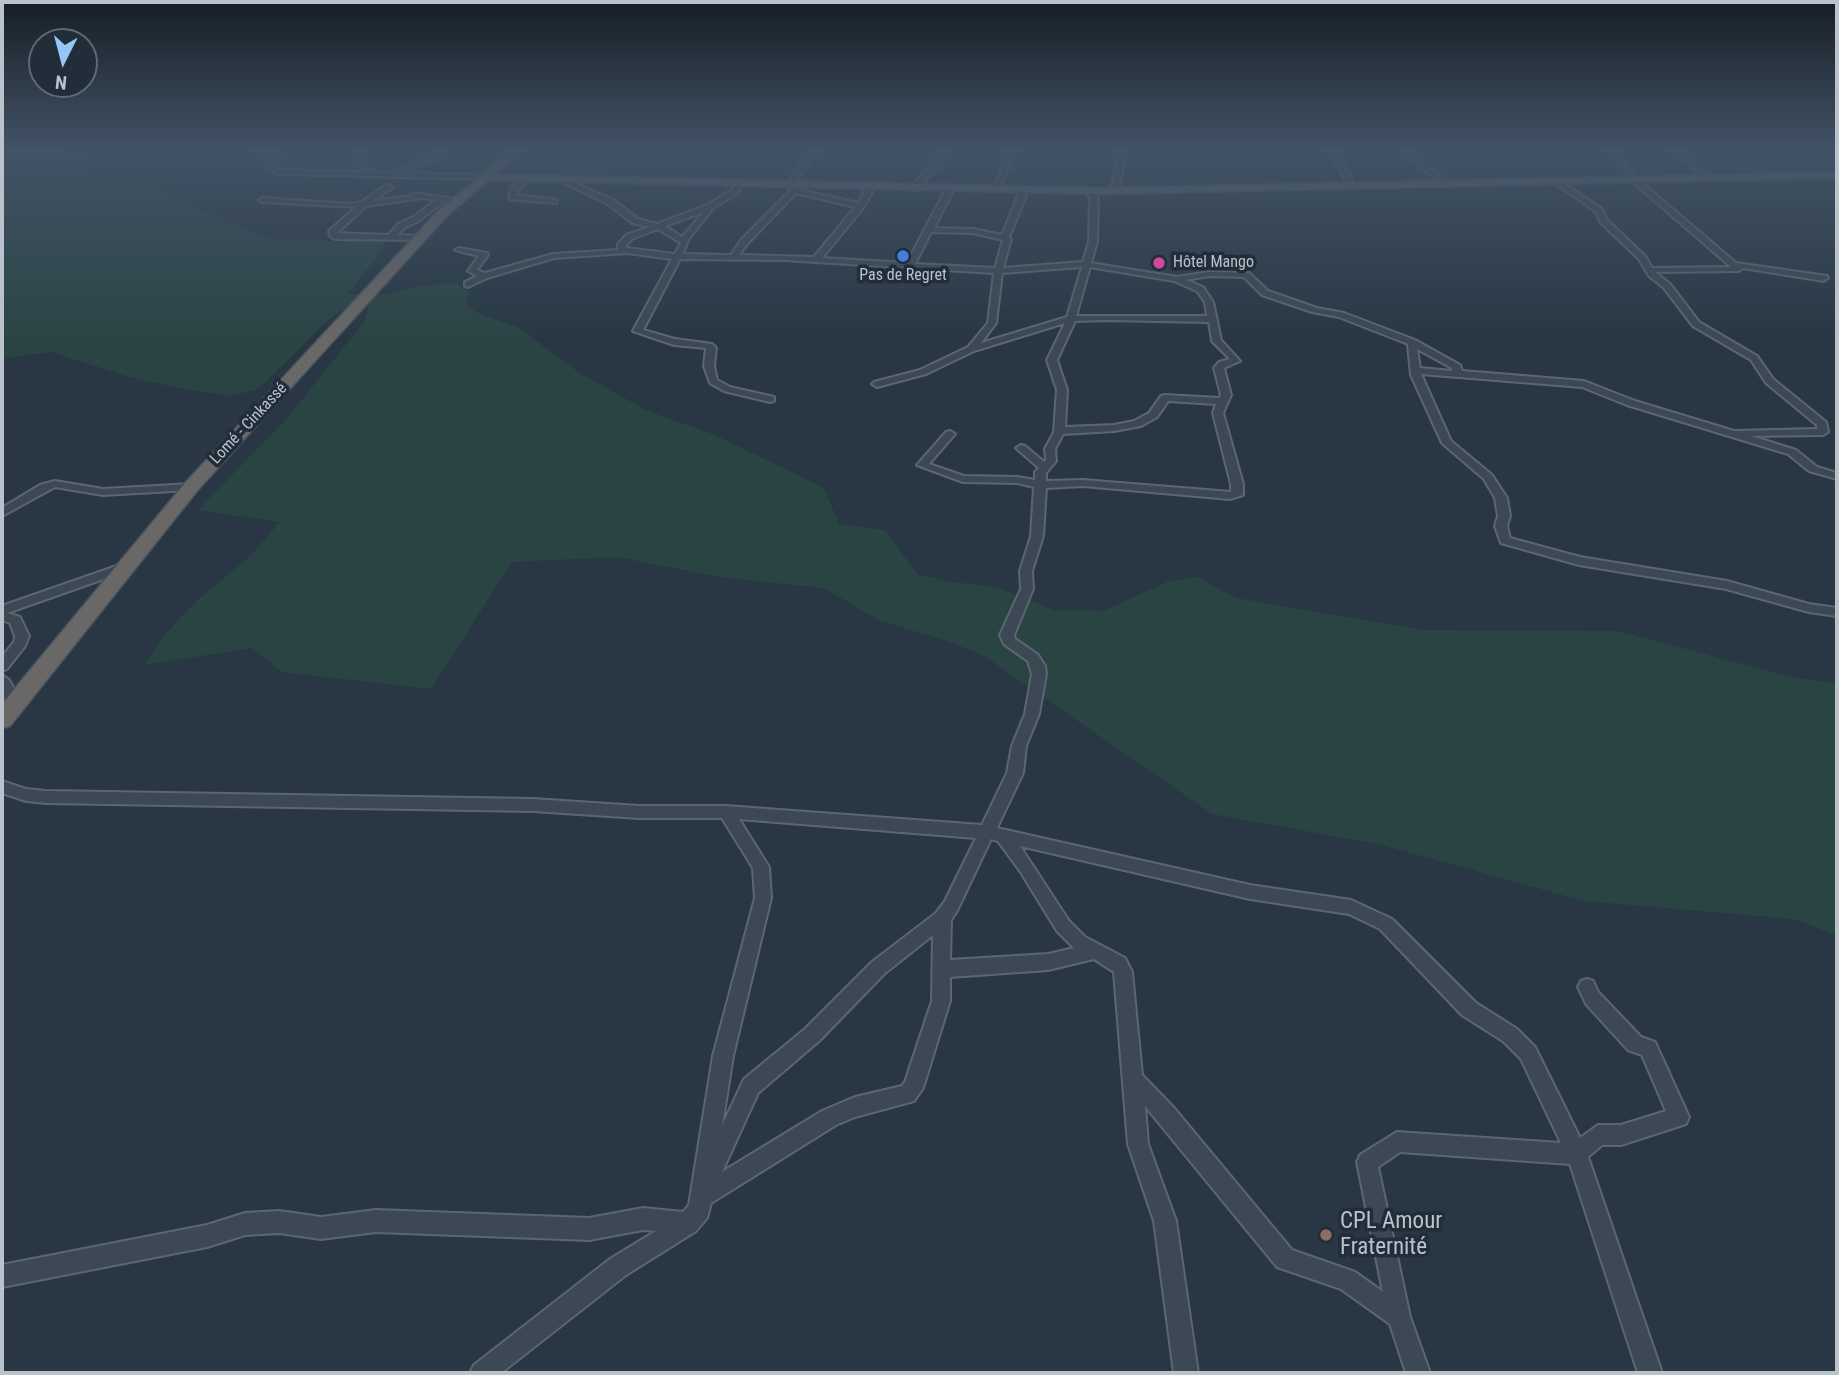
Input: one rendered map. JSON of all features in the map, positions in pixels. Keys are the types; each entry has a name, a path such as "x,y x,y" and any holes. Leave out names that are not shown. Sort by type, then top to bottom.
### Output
{"highway":[{"name":"Lomé - Cinkassé","path":"2,720 191,487 443,214"}],"street":[{"path":"352,214 333,231 334,236 420,238"},
{"path":"391,237 401,226 422,214"},
{"path":"624,214 642,228"},
{"path":"625,251 622,250 622,244 642,228 661,226 691,214"},
{"path":"705,214 684,240 685,245 679,257 637,330 674,342 709,346 709,366 713,382 727,389 770,399"},
{"path":"733,258 769,214"},
{"path":"816,260 853,214"},
{"path":"910,266 936,214"},
{"path":"971,349 992,323 998,271 1007,245 1005,237 1014,214"},
{"path":"703,1191 751,1086 812,1035 878,968 942,918 995,833 1015,773 1019,746 1032,714 1039,674 1038,666 1032,658 1009,640 1007,635 1027,589 1026,571 1037,536 1044,467 1051,461 1050,449 1059,432 1062,390 1052,360 1067,332 1069,319 1079,295 1084,264 1093,242 1095,214"},
{"path":"1600,214 1696,324 1754,358 1769,381 1822,424 1823,432 1722,432"},
{"path":"1651,270 1739,268 1675,214"},
{"path":"661,226 684,240"},
{"path":"928,230 973,231 1005,237"},
{"path":"459,250 484,255 472,271 484,276"},
{"path":"468,284 484,276 561,255 625,251 679,257 816,260 998,271 1084,264 1176,279 1200,289 1209,302 1217,341 1235,361 1222,363 1219,368 1226,395 1218,414 1235,475 1237,495 1208,495 1083,483 1041,485 1017,480 963,479 922,465 950,434"},
{"path":"1736,265 1824,278"},
{"path":"1176,279 1209,274 1246,275 1252,284 1265,293 1315,310 1341,315 1412,342 1457,367 1457,374"},
{"path":"877,384 923,372 971,349 1069,319 1213,319"},
{"path":"1412,342 1416,371 1431,412 1447,443 1488,477 1501,498 1504,516 1501,526 1505,540 1579,561 1727,584 1809,608 1837,612"},
{"path":"1416,371 1584,384 1631,403 1792,452 1813,469 1837,476"},
{"path":"1059,432 1137,424 1153,415 1165,398 1222,401"},
{"path":"1021,448 1044,467"},
{"path":"2,513 44,487 54,484 103,492 191,487"},
{"path":"2,610 129,565"},
{"path":"2,616 15,620 22,636 20,643 2,666"},
{"path":"2,680 15,704"},
{"path":"2,787 26,795 46,797 533,805 639,812 726,811 995,833 1250,892 1351,906 1386,924 1469,1009 1510,1035 1528,1052 1577,1154 1650,1373"},
{"path":"482,1373 618,1267 688,1223 699,1210 723,1056 763,898 761,866 726,811"},
{"path":"995,833 1026,866 1063,926 1093,952 1119,964 1123,972 1138,1144 1165,1221 1186,1373"},
{"path":"703,1191 829,1118 855,1107 907,1094 917,1077 941,1001 942,918"},
{"path":"942,969 1048,962 1093,952"},
{"path":"1418,1373 1399,1317 1367,1162 1398,1142 1577,1154 1598,1135 1621,1135 1679,1117 1648,1048 1636,1044 1592,998 1587,987"},
{"path":"1133,1080 1167,1115 1285,1259 1347,1280 1399,1317"},
{"path":"2,1276 207,1236 245,1224 279,1222 321,1228 376,1221 589,1229 643,1219 688,1223"}],"green space":[{"path":"2,214 212,214 279,241 384,241 380,253 348,294 389,294 419,286 457,283 469,293 466,304 478,313 519,328 581,374 648,411 715,435 824,488 839,524 885,530 917,574 952,582 996,587 1054,610 1103,611 1169,581 1198,577 1236,598 1424,630 1618,631 1795,678 1837,683 1837,935 1793,919 1584,901 1382,845 1212,814 984,656 948,641 880,621 824,588 726,578 617,557 512,562 431,689 282,672 252,648 144,665 167,632 199,599 250,556 280,522 198,510 288,417 365,321 368,308 342,310 328,320 258,389 231,396 129,377 52,352 2,358"}],"place":[{"name":"Pas de Regret","path":"903,256"},
{"name":"Hôtel Mango","path":"1159,263"},
{"name":"CPL Amour Fraternité","path":"1326,1235"}]}
